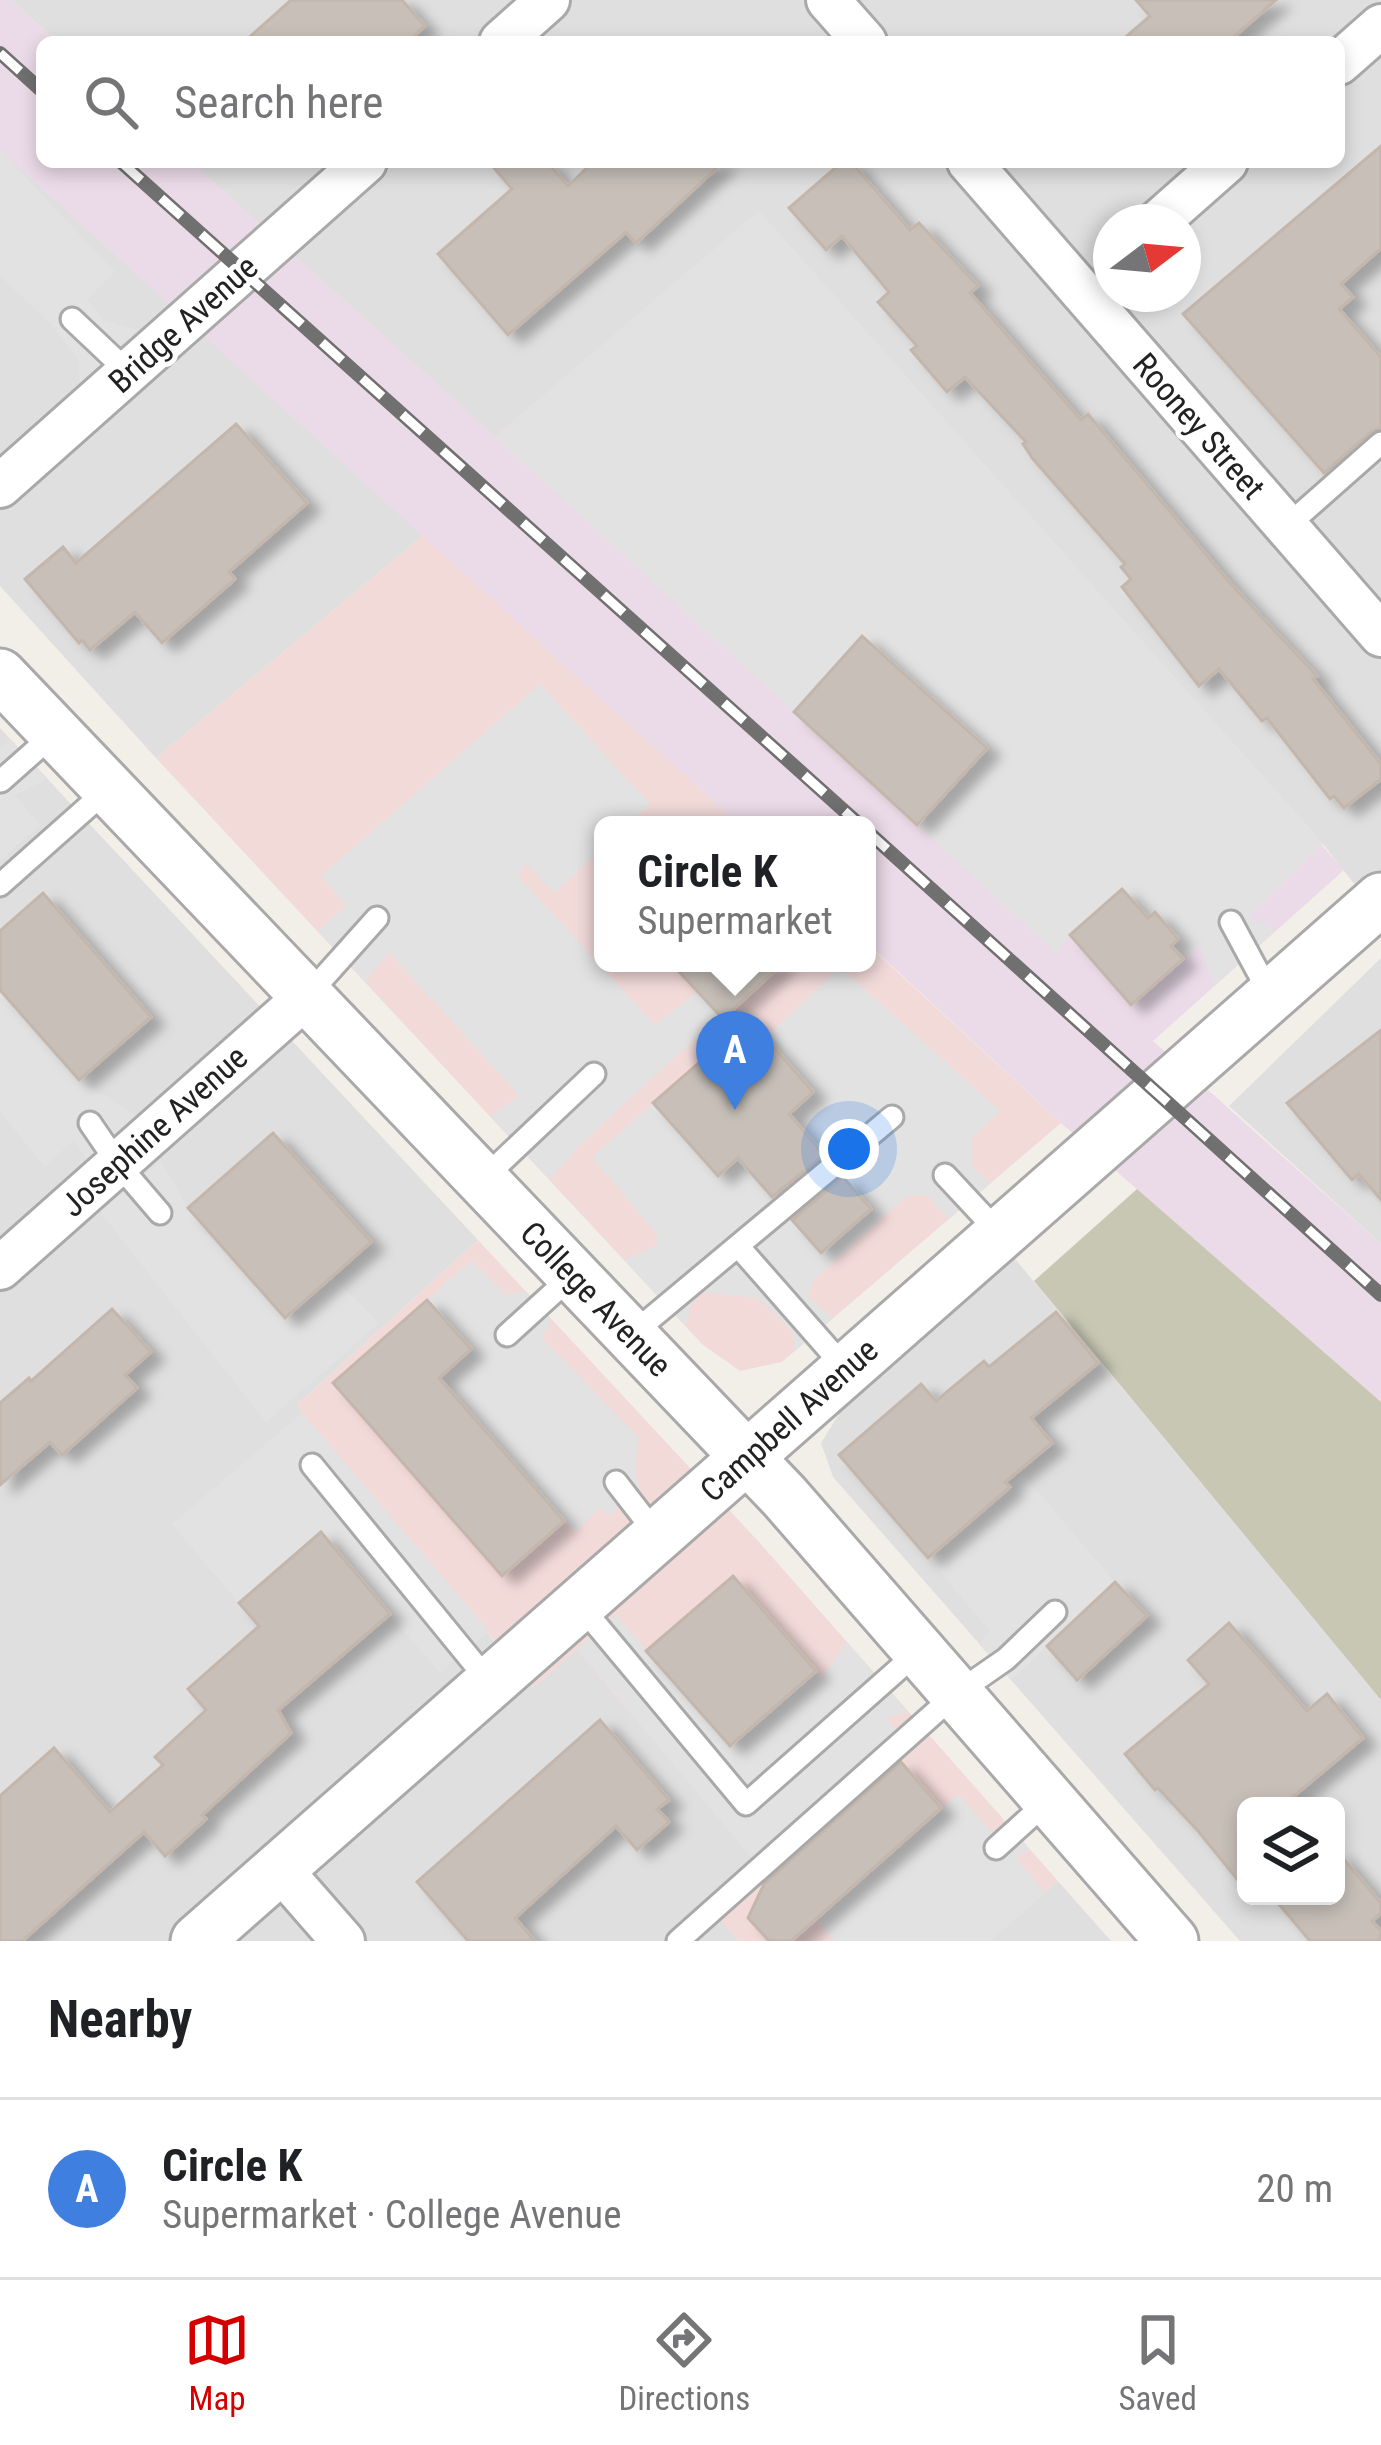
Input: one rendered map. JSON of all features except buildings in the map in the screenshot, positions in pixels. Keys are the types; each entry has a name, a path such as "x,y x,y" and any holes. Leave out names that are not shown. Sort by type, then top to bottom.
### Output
{"street":[{"path":"508,36 548,0"},
{"path":"828,0 860,36"},
{"path":"1345,58 1381,26"},
{"name":"Bridge Avenue","path":"0,486 358,168"},
{"name":"Rooney Street","path":"976,168 1093,275"},
{"path":"1178,204 1219,168"},
{"name":"Rooney Street","path":"1122,312 1286,526 1381,635"},
{"name":"College Avenue","path":"0,675 746,1456 1172,1941"},
{"name":"Campbell Avenue","path":"197,1941 1381,899"},
{"name":"Josephine Avenue","path":"0,1268 308,995"},
{"path":"280,1869 343,1941"}],"lane":[{"path":"72,320 128,373"},
{"path":"1286,526 1381,443"},
{"path":"2,781 57,731"},
{"path":"0,885 109,788"},
{"path":"308,995 377,918"},
{"path":"1232,922 1271,996"},
{"path":"482,1180 594,1074"},
{"path":"631,1335 892,1118"},
{"path":"90,1123 160,1213"},
{"path":"945,1174 1000,1234"},
{"path":"738,1246 846,1369"},
{"path":"507,1335 573,1275"},
{"path":"312,1465 491,1683"},
{"path":"616,1482 658,1535"},
{"path":"579,1604 746,1804 920,1651"},
{"path":"678,1941 1055,1612"},
{"path":"996,1848 1049,1800"}],"shaded area":[{"path":"0,0 11,0 50,36 36,36 36,168 198,168 495,436 759,211 1344,870 1153,1041 1381,1244 1381,1402 1061,1123 876,951 876,816 729,816 0,150"},
{"path":"11,0 1381,0 1381,918 1323,844 758,212 495,437 198,168 1345,168 1345,36 50,36"},
{"path":"0,150 425,534 156,758 0,586"},
{"path":"0,150 115,272 87,299 104,320 137,330 80,386 79,361 52,325 0,276"},
{"path":"759,211 1323,844 1248,916 1275,931 1214,986 1200,946 1183,959 1171,946 1178,938 1155,913 1148,918 1121,890 1056,953 917,825 986,747 863,636 794,712 495,437"},
{"path":"425,534 729,816 594,816 594,972 876,972 876,952 1061,1123 782,1362 740,1371 703,1345 156,758"},
{"path":"540,684 650,804 637,816 594,816 594,856 554,893 527,864 517,875 594,959 594,972 606,972 655,1025 698,991 723,1019 580,1145 550,1180 490,1116 519,1096 389,952 365,982 318,931 346,905 321,876"},
{"path":"0,728 478,1240 297,1405 533,1687 577,1649 765,1873 718,1916 738,1941 0,1941"},
{"path":"10,739 48,779 15,795 40,825 0,861 0,748"},
{"path":"1381,958 1381,1244 1229,1106"},
{"path":"835,972 846,972 1000,1111 971,1140 973,1168 991,1183 949,1219 926,1195 908,1195 815,1279 807,1296 833,1318 795,1351 792,1331 758,1298 703,1292 691,1304 686,1326 624,1260 655,1246 658,1236 592,1157 653,1103 718,1176 813,1093 765,1038"},
{"path":"0,990 78,1080 139,1117 89,1164 74,1140 45,1167 0,1112"},
{"path":"161,1161 188,1208 284,1317 332,1276 379,1323 266,1422 100,1212"},
{"path":"1137,1189 1381,1402 1381,1700 1034,1281"},
{"path":"478,1240 758,1541 1058,1881 990,1941 738,1941 718,1917 764,1872 577,1650 534,1687 302,1413 297,1405"},
{"path":"1011,1254 1381,1700 1381,1941 1240,1941 833,1477 821,1443 842,1409"},
{"path":"471,1260 506,1295 525,1291 551,1321 542,1338 639,1438 635,1472 640,1487 609,1517 601,1507 575,1532 439,1378 470,1349 427,1300"},
{"path":"302,1413 489,1631 440,1673 321,1533 239,1603 172,1524"},
{"path":"1023,1474 1115,1582 1011,1680 979,1644 990,1631 928,1558"},
{"path":"616,1615 730,1746 816,1671 822,1678 847,1642 908,1712 885,1718 914,1749 768,1877 577,1649"},
{"path":"958,1794 994,1834 1006,1822 1030,1850 1016,1858 1045,1893 990,1941 834,1941 815,1919"},
{"path":"1058,1881 1111,1941 990,1941"}],"railway":[{"path":"0,53 36,86"},
{"path":"128,168 850,816"},
{"path":"876,839 1381,1295"}],"place":[{"name":"Circle K","path":"735,1110"}]}
